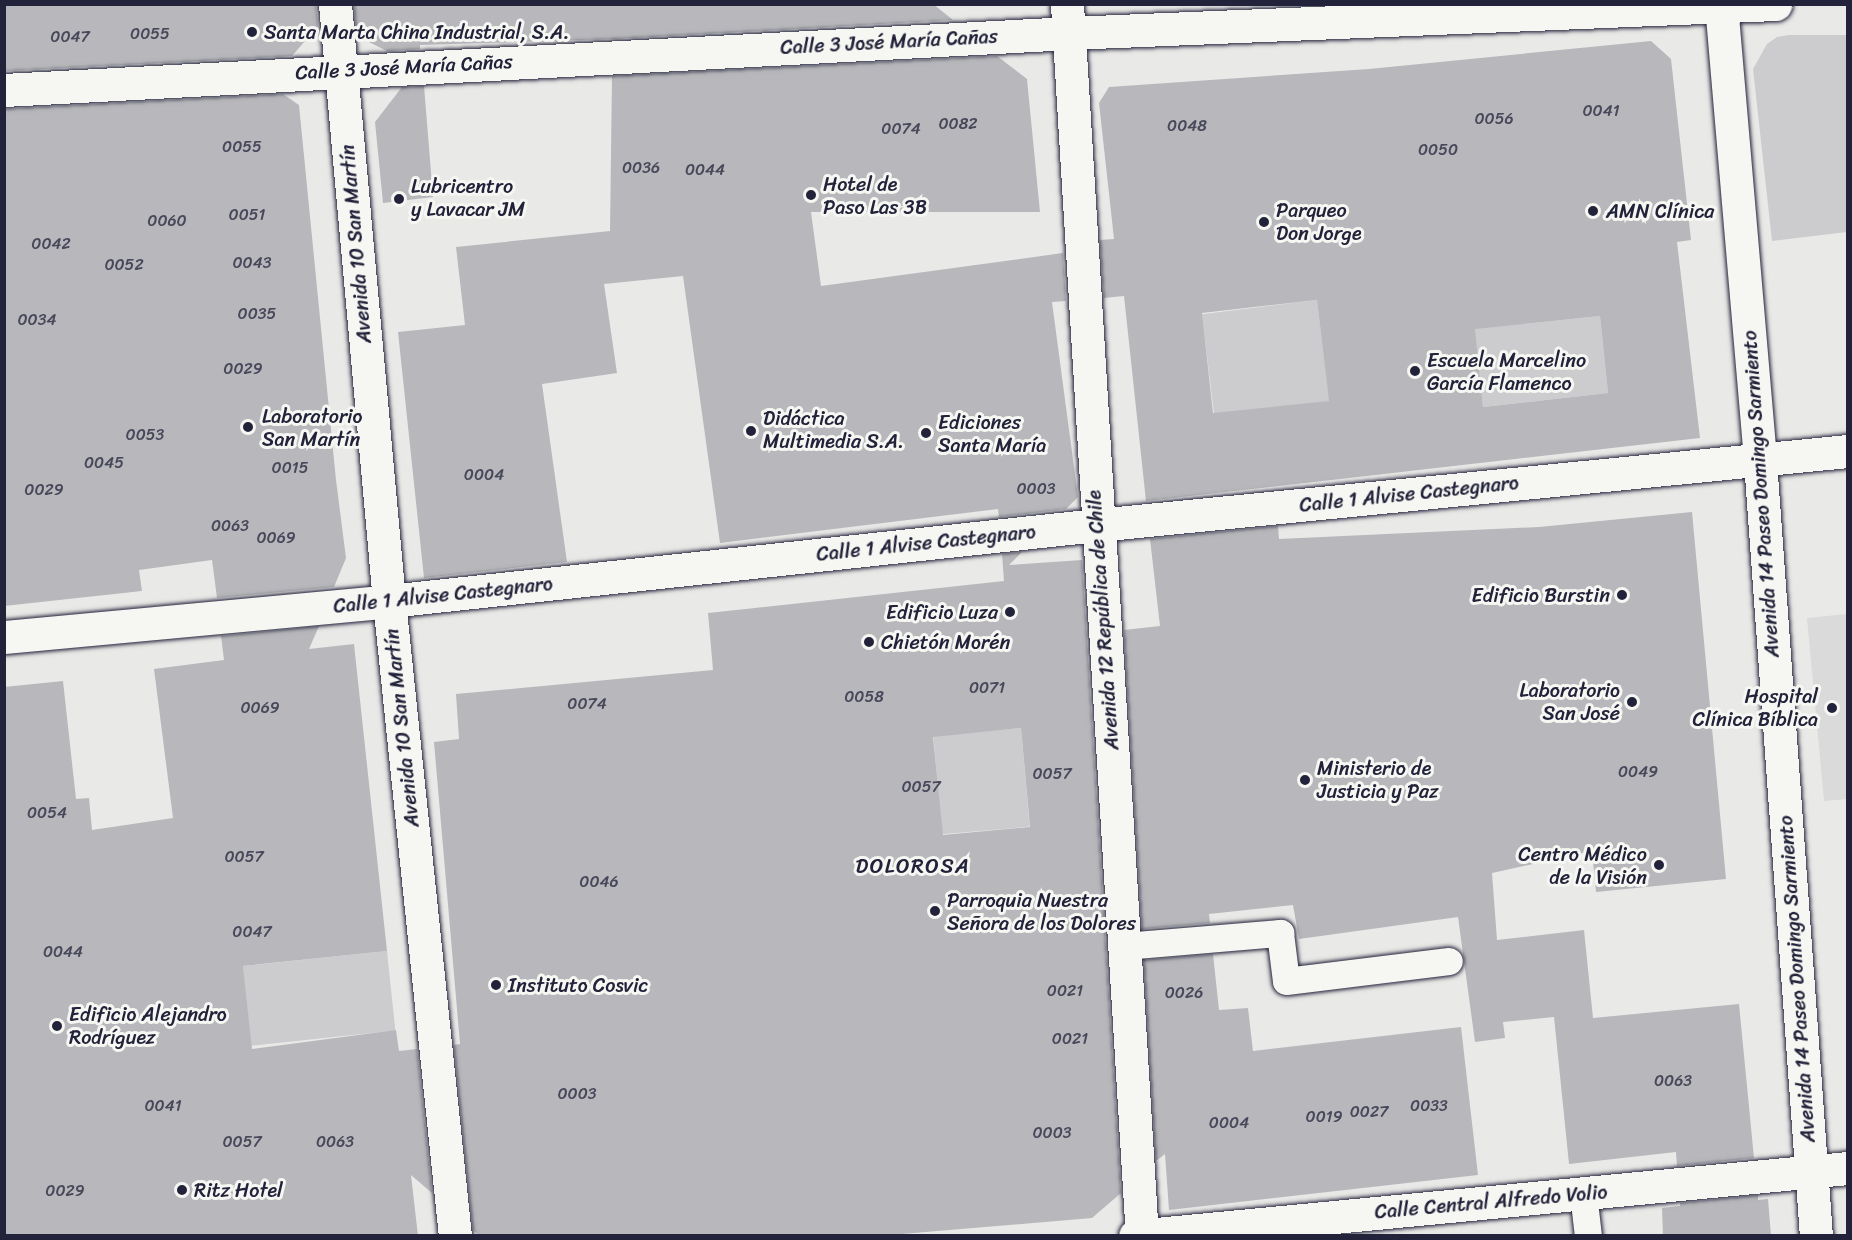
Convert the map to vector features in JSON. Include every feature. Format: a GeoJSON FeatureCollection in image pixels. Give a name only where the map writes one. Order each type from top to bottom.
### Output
{"type":"FeatureCollection","features":[{"type":"Feature","properties":{"kind":"street","name":"Avenida 10 San Martín"},"geometry":{"type":"LineString","coordinates":[[334,4],[389,601],[455,1236]]}},
{"type":"Feature","properties":{"kind":"street","name":"Calle 3 José María Cañas"},"geometry":{"type":"LineString","coordinates":[[4,90],[341,70],[1068,19],[1775,4]]}},
{"type":"Feature","properties":{"kind":"street","name":"Avenida 14 Paseo Domingo Sarmiento"},"geometry":{"type":"LineString","coordinates":[[1721,6],[1760,461],[1815,1236]]}},
{"type":"Feature","properties":{"kind":"street","name":"Avenida 12 República de Chile"},"geometry":{"type":"LineString","coordinates":[[1068,19],[1142,1235]]}},
{"type":"Feature","properties":{"kind":"street","name":"Calle 1 Alvise Castegnaro"},"geometry":{"type":"LineString","coordinates":[[4,637],[389,601],[1097,525],[1848,451]]}},
{"type":"Feature","properties":{"kind":"street","name":"Calle Central Alfredo Volio"},"geometry":{"type":"LineString","coordinates":[[1135,1236],[1848,1168]]}},
{"type":"Feature","properties":{"kind":"lane"},"geometry":{"type":"LineString","coordinates":[[1124,945],[1280,933],[1286,981],[1449,961]]}},
{"type":"Feature","properties":{"kind":"lane"},"geometry":{"type":"LineString","coordinates":[[1583,1193],[1588,1236]]}},
{"type":"Feature","properties":{"kind":"shaded area"},"geometry":{"type":"Polygon","coordinates":[[[1847,35],[1847,232],[1772,241],[1753,69],[1767,44],[1777,37],[1847,35]]]}},
{"type":"Feature","properties":{"kind":"shaded area"},"geometry":{"type":"Polygon","coordinates":[[[1517,265],[1523,324],[1600,316],[1608,393],[1483,407],[1468,269],[1517,265]]]}},
{"type":"Feature","properties":{"kind":"shaded area"},"geometry":{"type":"Polygon","coordinates":[[[1317,300],[1329,401],[1214,415],[1202,314],[1317,300]]]}},
{"type":"Feature","properties":{"kind":"shaded area","name":"Hospital Clínica Bíblica"},"geometry":{"type":"Polygon","coordinates":[[[1847,614],[1847,799],[1824,801],[1807,618],[1847,614]]]}},
{"type":"Feature","properties":{"kind":"shaded area"},"geometry":{"type":"Polygon","coordinates":[[[1021,728],[1030,827],[942,834],[933,736],[1021,728]]]}},
{"type":"Feature","properties":{"kind":"shaded area"},"geometry":{"type":"Polygon","coordinates":[[[387,951],[395,1031],[251,1046],[243,966],[387,951]]]}},
{"type":"Feature","properties":{"kind":"building"},"geometry":{"type":"Polygon","coordinates":[[[4,4],[316,4],[318,26],[292,56],[4,71],[4,4]]]}},
{"type":"Feature","properties":{"kind":"building"},"geometry":{"type":"Polygon","coordinates":[[[354,4],[933,4],[953,20],[613,39],[420,45],[420,49],[387,51],[365,40],[356,26],[354,4]]]}},
{"type":"Feature","properties":{"kind":"building"},"geometry":{"type":"Polygon","coordinates":[[[1651,41],[1671,59],[1691,240],[1677,242],[1700,438],[1146,501],[1124,296],[1104,298],[1100,240],[1114,239],[1099,103],[1109,87],[1369,69],[1651,41]],[[1317,300],[1202,313],[1213,413],[1329,401],[1317,300]],[[1600,316],[1475,329],[1483,407],[1608,393],[1600,316]]]}},
{"type":"Feature","properties":{"kind":"building"},"geometry":{"type":"Polygon","coordinates":[[[997,56],[1027,79],[1040,212],[811,212],[821,286],[1063,253],[1066,301],[1052,302],[1078,497],[1066,509],[999,517],[998,509],[720,543],[683,276],[604,284],[617,373],[542,384],[567,562],[424,578],[398,332],[465,325],[456,247],[610,231],[612,76],[997,56]]]}},
{"type":"Feature","properties":{"kind":"building"},"geometry":{"type":"Polygon","coordinates":[[[424,86],[433,197],[383,203],[375,122],[402,87],[424,86]]]}},
{"type":"Feature","properties":{"kind":"building"},"geometry":{"type":"Polygon","coordinates":[[[283,94],[299,105],[336,480],[346,558],[334,587],[217,598],[212,560],[139,570],[142,591],[4,606],[4,109],[283,94]]]}},
{"type":"Feature","properties":{"kind":"building"},"geometry":{"type":"Polygon","coordinates":[[[1692,512],[1726,879],[1596,892],[1592,851],[1492,873],[1497,940],[1584,930],[1593,1018],[1739,1004],[1754,1158],[1677,1166],[1676,1152],[1569,1164],[1554,1017],[1503,1022],[1505,1038],[1475,1042],[1458,917],[1299,939],[1293,905],[1209,914],[1210,923],[1142,929],[1124,630],[1160,626],[1150,539],[1278,526],[1279,539],[1539,527],[1692,512]]]}},
{"type":"Feature","properties":{"kind":"building"},"geometry":{"type":"Polygon","coordinates":[[[1022,552],[1009,565],[1082,560],[1121,1193],[1092,1218],[878,1236],[479,1236],[473,1230],[454,1045],[460,1044],[434,742],[459,739],[456,694],[713,670],[708,613],[1004,581],[1002,554],[1022,552]],[[1021,728],[933,737],[943,835],[1030,827],[1021,728]]]}},
{"type":"Feature","properties":{"kind":"building"},"geometry":{"type":"Polygon","coordinates":[[[319,626],[309,649],[354,644],[387,951],[243,966],[252,1049],[396,1030],[399,1051],[417,1049],[432,1193],[411,1175],[418,1236],[4,1236],[4,687],[63,681],[76,799],[89,798],[92,830],[173,818],[154,669],[224,660],[221,636],[319,626]]]}},
{"type":"Feature","properties":{"kind":"building"},"geometry":{"type":"Polygon","coordinates":[[[1213,954],[1219,1010],[1248,1008],[1253,1051],[1461,1027],[1478,1175],[1169,1210],[1165,1154],[1156,1161],[1144,960],[1213,954]]]}},
{"type":"Feature","properties":{"kind":"building"},"geometry":{"type":"Polygon","coordinates":[[[1758,1195],[1758,1200],[1768,1199],[1771,1236],[1663,1236],[1662,1208],[1680,1206],[1680,1203],[1758,1195]]]}},
{"type":"Feature","properties":{"kind":"place","name":"Santa Marta China Industrial, S.A."},"geometry":{"type":"Point","coordinates":[252,32]}},
{"type":"Feature","properties":{"kind":"place","name":"Hotel de Paso Las 3B"},"geometry":{"type":"Point","coordinates":[811,195]}},
{"type":"Feature","properties":{"kind":"place","name":"Lubricentro y Lavacar JM"},"geometry":{"type":"Point","coordinates":[399,199]}},
{"type":"Feature","properties":{"kind":"place","name":"AMN Clínica"},"geometry":{"type":"Point","coordinates":[1593,211]}},
{"type":"Feature","properties":{"kind":"place","name":"Parqueo Don Jorge"},"geometry":{"type":"Point","coordinates":[1264,222]}},
{"type":"Feature","properties":{"kind":"place","name":"Escuela Marcelino García Flamenco"},"geometry":{"type":"Point","coordinates":[1415,371]}},
{"type":"Feature","properties":{"kind":"place","name":"Laboratorio San Martín"},"geometry":{"type":"Point","coordinates":[248,427]}},
{"type":"Feature","properties":{"kind":"place","name":"Didáctica Multimedia S.A."},"geometry":{"type":"Point","coordinates":[751,431]}},
{"type":"Feature","properties":{"kind":"place","name":"Ediciones Santa María"},"geometry":{"type":"Point","coordinates":[926,433]}},
{"type":"Feature","properties":{"kind":"place","name":"Edificio Burstin"},"geometry":{"type":"Point","coordinates":[1622,595]}},
{"type":"Feature","properties":{"kind":"place","name":"Edificio Luza"},"geometry":{"type":"Point","coordinates":[1010,612]}},
{"type":"Feature","properties":{"kind":"place","name":"Chietón Morén"},"geometry":{"type":"Point","coordinates":[869,642]}},
{"type":"Feature","properties":{"kind":"place","name":"Laboratorio San José"},"geometry":{"type":"Point","coordinates":[1632,702]}},
{"type":"Feature","properties":{"kind":"place","name":"Hospital Clínica Bíblica"},"geometry":{"type":"Point","coordinates":[1832,708]}},
{"type":"Feature","properties":{"kind":"place","name":"Ministerio de Justicia y Paz"},"geometry":{"type":"Point","coordinates":[1305,780]}},
{"type":"Feature","properties":{"kind":"place","name":"Centro Médico de la Visión"},"geometry":{"type":"Point","coordinates":[1659,865]}},
{"type":"Feature","properties":{"kind":"place","name":"Parroquia Nuestra Señora de los Dolores"},"geometry":{"type":"Point","coordinates":[935,911]}},
{"type":"Feature","properties":{"kind":"place","name":"Instituto Cosvic"},"geometry":{"type":"Point","coordinates":[496,985]}},
{"type":"Feature","properties":{"kind":"place","name":"Edificio Alejandro Rodríguez"},"geometry":{"type":"Point","coordinates":[57,1026]}},
{"type":"Feature","properties":{"kind":"place","name":"Ritz Hotel"},"geometry":{"type":"Point","coordinates":[182,1190]}},
{"type":"Feature","properties":{"kind":"district","name":"DOLOROSA"},"geometry":{"type":"Point","coordinates":[913,866]}}]}
